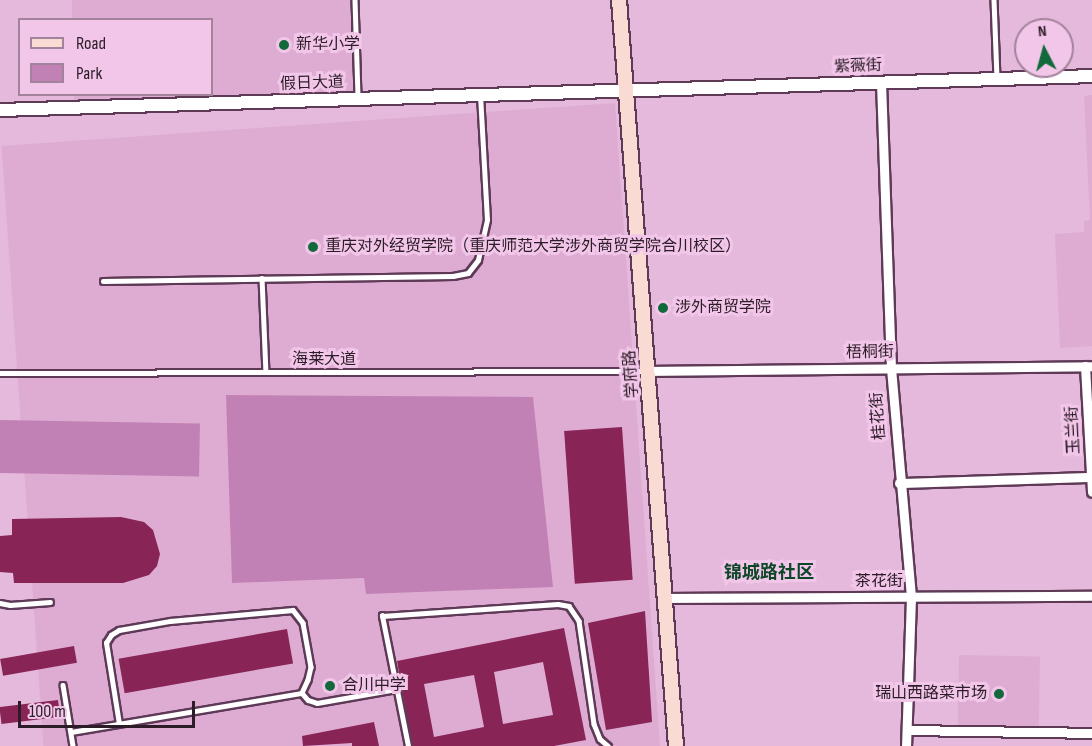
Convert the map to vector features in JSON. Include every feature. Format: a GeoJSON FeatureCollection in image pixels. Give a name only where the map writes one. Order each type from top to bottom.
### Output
{"type":"FeatureCollection","features":[{"type":"Feature","properties":{"kind":"main road","name":"学府路"},"geometry":{"type":"LineString","coordinates":[[619,0],[676,746]]}},
{"type":"Feature","properties":{"kind":"street","name":"紫薇街"},"geometry":{"type":"LineString","coordinates":[[626,91],[1092,76]]}},
{"type":"Feature","properties":{"kind":"street","name":"桂花街"},"geometry":{"type":"LineString","coordinates":[[881,82],[891,368],[911,597],[906,746]]}},
{"type":"Feature","properties":{"kind":"street","name":"假日大道"},"geometry":{"type":"LineString","coordinates":[[0,110],[626,91]]}},
{"type":"Feature","properties":{"kind":"street","name":"梧桐街"},"geometry":{"type":"LineString","coordinates":[[648,371],[1089,366]]}},
{"type":"Feature","properties":{"kind":"street","name":"玉兰街"},"geometry":{"type":"LineString","coordinates":[[1089,366],[1092,492]]}},
{"type":"Feature","properties":{"kind":"street"},"geometry":{"type":"LineString","coordinates":[[900,483],[1091,477]]}},
{"type":"Feature","properties":{"kind":"street","name":"茶花街"},"geometry":{"type":"LineString","coordinates":[[665,598],[1092,596]]}},
{"type":"Feature","properties":{"kind":"street"},"geometry":{"type":"LineString","coordinates":[[907,730],[1092,733]]}},
{"type":"Feature","properties":{"kind":"lane"},"geometry":{"type":"LineString","coordinates":[[355,0],[358,99]]}},
{"type":"Feature","properties":{"kind":"lane"},"geometry":{"type":"LineString","coordinates":[[994,0],[997,79]]}},
{"type":"Feature","properties":{"kind":"lane"},"geometry":{"type":"LineString","coordinates":[[103,281],[453,276],[468,273],[478,260],[486,220],[480,95]]}},
{"type":"Feature","properties":{"kind":"lane"},"geometry":{"type":"LineString","coordinates":[[262,278],[266,372]]}},
{"type":"Feature","properties":{"kind":"lane","name":"海莱大道"},"geometry":{"type":"LineString","coordinates":[[0,373],[648,371]]}},
{"type":"Feature","properties":{"kind":"lane"},"geometry":{"type":"LineString","coordinates":[[0,603],[10,605],[50,602]]}},
{"type":"Feature","properties":{"kind":"lane"},"geometry":{"type":"LineString","coordinates":[[408,746],[382,616],[569,606],[579,621],[594,724],[600,739],[608,746]]}},
{"type":"Feature","properties":{"kind":"lane"},"geometry":{"type":"LineString","coordinates":[[118,724],[106,643],[111,635],[119,630],[160,623],[293,610],[303,623],[311,667],[302,693]]}},
{"type":"Feature","properties":{"kind":"lane"},"geometry":{"type":"LineString","coordinates":[[63,685],[73,746]]}},
{"type":"Feature","properties":{"kind":"lane"},"geometry":{"type":"LineString","coordinates":[[302,693],[308,700],[316,703],[396,689]]}},
{"type":"Feature","properties":{"kind":"lane"},"geometry":{"type":"LineString","coordinates":[[71,732],[302,693]]}},
{"type":"Feature","properties":{"kind":"shaded area","name":"新华小学"},"geometry":{"type":"Polygon","coordinates":[[[72,0],[355,0],[358,99],[74,108],[74,96],[213,96],[213,18],[72,18],[72,0]]]}},
{"type":"Feature","properties":{"kind":"shaded area"},"geometry":{"type":"Polygon","coordinates":[[[1092,95],[1092,346],[1060,348],[1055,234],[1084,232],[1084,221],[1090,220],[1084,96],[1092,95]]]}},
{"type":"Feature","properties":{"kind":"shaded area","name":"重庆对外经贸学院（重庆师范大学涉外商贸学院合川校区）"},"geometry":{"type":"Polygon","coordinates":[[[615,103],[660,746],[43,746],[1,146],[615,103]]]}},
{"type":"Feature","properties":{"kind":"shaded area","name":"瑞山西路菜市场"},"geometry":{"type":"Polygon","coordinates":[[[959,655],[1040,656],[1039,731],[958,730],[959,655]]]}},
{"type":"Feature","properties":{"kind":"green space"},"geometry":{"type":"Polygon","coordinates":[[[226,395],[533,397],[553,587],[366,594],[364,578],[232,583],[226,395]]]}},
{"type":"Feature","properties":{"kind":"green space"},"geometry":{"type":"Polygon","coordinates":[[[0,420],[200,423],[199,476],[0,473],[0,420]]]}},
{"type":"Feature","properties":{"kind":"building"},"geometry":{"type":"Polygon","coordinates":[[[622,427],[633,580],[575,584],[564,431],[622,427]]]}},
{"type":"Feature","properties":{"kind":"building"},"geometry":{"type":"Polygon","coordinates":[[[121,517],[144,522],[153,530],[160,554],[157,566],[149,575],[123,583],[14,583],[13,573],[0,572],[0,536],[12,535],[12,519],[121,517]]]}},
{"type":"Feature","properties":{"kind":"building"},"geometry":{"type":"Polygon","coordinates":[[[645,611],[652,722],[606,730],[588,623],[645,611]]]}},
{"type":"Feature","properties":{"kind":"building"},"geometry":{"type":"Polygon","coordinates":[[[564,628],[586,740],[554,746],[412,746],[397,661],[564,628]],[[543,662],[494,672],[503,724],[553,715],[543,662]],[[474,675],[424,684],[434,737],[484,727],[474,675]]]}},
{"type":"Feature","properties":{"kind":"building"},"geometry":{"type":"Polygon","coordinates":[[[287,629],[293,663],[125,693],[119,659],[287,629]]]}},
{"type":"Feature","properties":{"kind":"building"},"geometry":{"type":"Polygon","coordinates":[[[74,646],[77,663],[3,676],[0,659],[74,646]]]}},
{"type":"Feature","properties":{"kind":"building"},"geometry":{"type":"Polygon","coordinates":[[[58,700],[60,717],[2,724],[0,707],[58,700]]]}},
{"type":"Feature","properties":{"kind":"building"},"geometry":{"type":"Polygon","coordinates":[[[374,722],[379,746],[352,746],[352,743],[303,746],[302,736],[374,722]]]}},
{"type":"Feature","properties":{"kind":"place","name":"新华小学"},"geometry":{"type":"Point","coordinates":[284,45]}},
{"type":"Feature","properties":{"kind":"place","name":"重庆对外经贸学院（重庆师范大学涉外商贸学院合川校区）"},"geometry":{"type":"Point","coordinates":[313,247]}},
{"type":"Feature","properties":{"kind":"place","name":"涉外商贸学院"},"geometry":{"type":"Point","coordinates":[663,308]}},
{"type":"Feature","properties":{"kind":"place","name":"合川中学"},"geometry":{"type":"Point","coordinates":[330,686]}},
{"type":"Feature","properties":{"kind":"place","name":"瑞山西路菜市场"},"geometry":{"type":"Point","coordinates":[999,694]}},
{"type":"Feature","properties":{"kind":"district","name":"锦城路社区"},"geometry":{"type":"Point","coordinates":[769,573]}}]}
